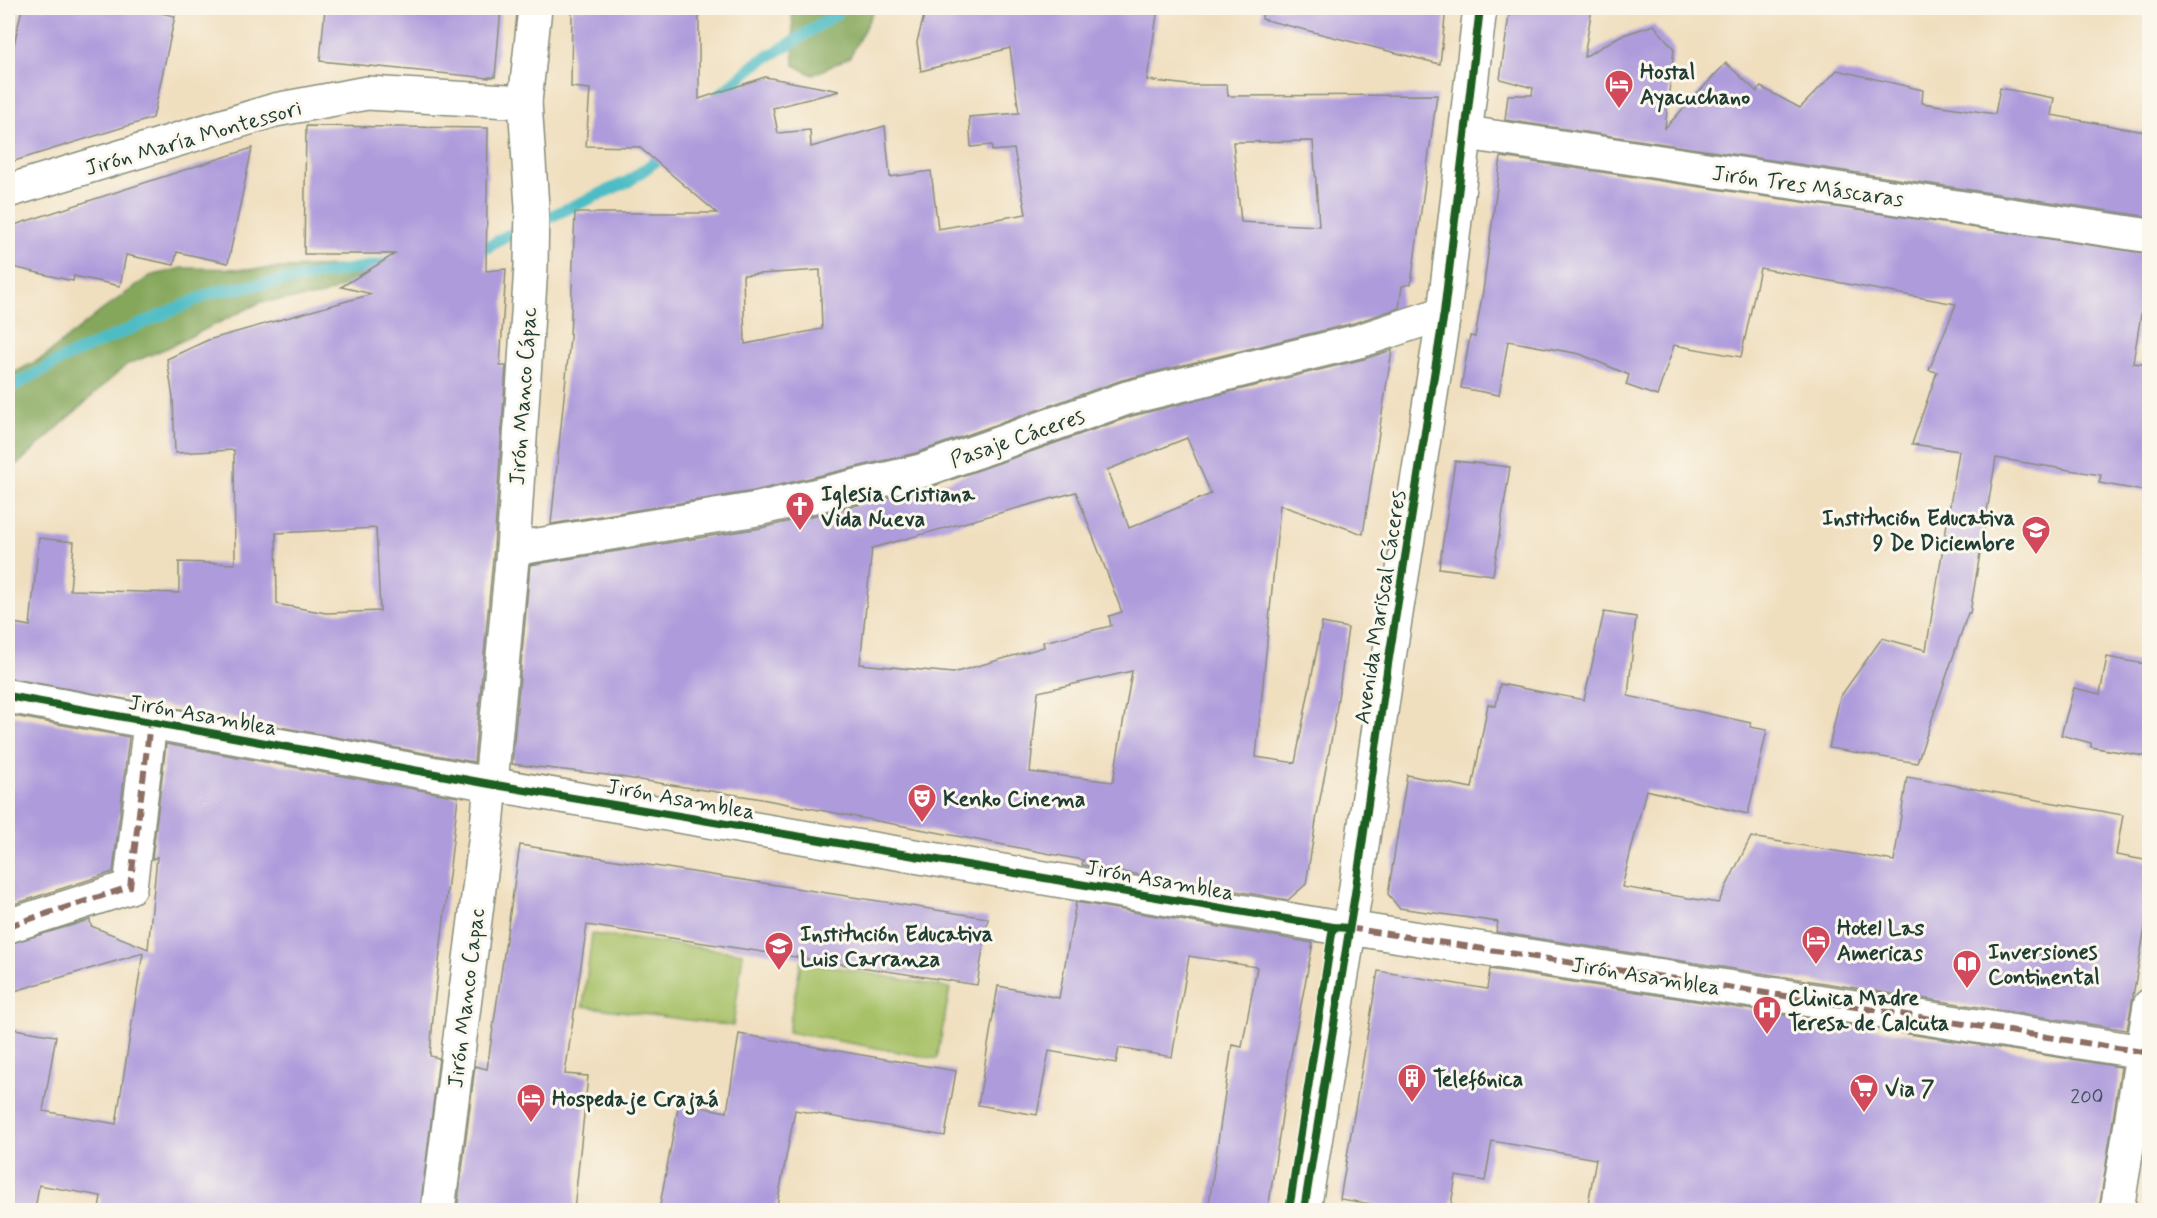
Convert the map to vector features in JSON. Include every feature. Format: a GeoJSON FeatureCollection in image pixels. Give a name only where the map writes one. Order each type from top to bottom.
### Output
{"type":"FeatureCollection","features":[{"type":"Feature","properties":{"kind":"street","name":"Jirón Manco Cápac"},"geometry":{"type":"LineString","coordinates":[[490,784],[494,767],[513,549],[531,266],[532,207],[525,102],[535,8]]}},
{"type":"Feature","properties":{"kind":"street","name":"Avenida Mariscal Cáceres"},"geometry":{"type":"LineString","coordinates":[[1304,1210],[1444,313],[1480,8]]}},
{"type":"Feature","properties":{"kind":"street","name":"Jirón María Montessori"},"geometry":{"type":"LineString","coordinates":[[8,191],[275,110],[367,93],[525,102]]}},
{"type":"Feature","properties":{"kind":"street","name":"Jirón Tres Máscaras"},"geometry":{"type":"LineString","coordinates":[[1467,133],[2150,236]]}},
{"type":"Feature","properties":{"kind":"street","name":"Pasaje Cáceres"},"geometry":{"type":"LineString","coordinates":[[513,549],[758,509],[921,471],[1127,398],[1359,341],[1444,313]]}},
{"type":"Feature","properties":{"kind":"street","name":"Jirón Asamblea"},"geometry":{"type":"LineString","coordinates":[[8,696],[490,784],[1298,921],[2146,1053]]}},
{"type":"Feature","properties":{"kind":"street"},"geometry":{"type":"LineString","coordinates":[[8,926],[130,887],[150,723]]}},
{"type":"Feature","properties":{"kind":"street","name":"Jirón Manco Capac"},"geometry":{"type":"LineString","coordinates":[[438,1210],[487,826],[490,784]]}},
{"type":"Feature","properties":{"kind":"street"},"geometry":{"type":"LineString","coordinates":[[2117,1210],[2146,1053],[2150,1005]]}},
{"type":"Feature","properties":{"kind":"green space"},"geometry":{"type":"Polygon","coordinates":[[[792,8],[875,8],[850,57],[813,75],[794,65],[792,8]]]}},
{"type":"Feature","properties":{"kind":"green space"},"geometry":{"type":"Polygon","coordinates":[[[373,265],[367,277],[320,296],[261,302],[167,348],[126,365],[8,473],[8,376],[44,357],[101,311],[150,276],[182,268],[254,269],[373,265]]]}},
{"type":"Feature","properties":{"kind":"green space"},"geometry":{"type":"Polygon","coordinates":[[[592,934],[743,953],[733,1026],[583,1006],[592,934]]]}},
{"type":"Feature","properties":{"kind":"green space"},"geometry":{"type":"Polygon","coordinates":[[[801,961],[950,988],[937,1059],[788,1032],[801,961]]]}},
{"type":"Feature","properties":{"kind":"building"},"geometry":{"type":"Polygon","coordinates":[[[22,8],[138,8],[175,16],[153,118],[8,163],[8,72],[22,8]]]}},
{"type":"Feature","properties":{"kind":"building"},"geometry":{"type":"Polygon","coordinates":[[[325,8],[501,8],[495,77],[320,61],[325,8]]]}},
{"type":"Feature","properties":{"kind":"building"},"geometry":{"type":"Polygon","coordinates":[[[572,8],[699,8],[699,99],[765,77],[840,91],[773,108],[778,133],[810,130],[811,147],[885,126],[890,177],[931,171],[938,229],[1026,214],[1014,149],[992,151],[992,145],[971,147],[969,117],[1019,113],[1010,48],[921,71],[917,42],[926,8],[986,8],[986,10],[1158,8],[1147,80],[1188,85],[1227,85],[1228,96],[1437,95],[1411,284],[1402,286],[1399,308],[1354,323],[1122,380],[916,453],[754,491],[551,524],[570,338],[575,213],[717,213],[639,147],[586,146],[590,89],[571,87],[572,8]],[[1313,141],[1233,142],[1241,222],[1319,226],[1313,141]],[[820,270],[743,275],[745,344],[822,329],[820,270]]]}},
{"type":"Feature","properties":{"kind":"building"},"geometry":{"type":"Polygon","coordinates":[[[1263,8],[1446,8],[1440,64],[1262,19],[1263,8]]]}},
{"type":"Feature","properties":{"kind":"building"},"geometry":{"type":"Polygon","coordinates":[[[1510,8],[1592,8],[1584,57],[1620,36],[1654,25],[1674,49],[1665,128],[1726,63],[1757,92],[1761,87],[1800,108],[1837,70],[1923,90],[1922,103],[1995,114],[2000,88],[2054,98],[2051,115],[2150,133],[2150,217],[1505,120],[1508,95],[1532,95],[1533,88],[1500,79],[1510,8]]]}},
{"type":"Feature","properties":{"kind":"building"},"geometry":{"type":"Polygon","coordinates":[[[306,126],[488,128],[486,271],[506,269],[500,366],[506,366],[494,548],[474,762],[8,678],[8,622],[30,626],[39,538],[74,542],[70,590],[179,593],[179,562],[235,564],[234,450],[175,453],[173,398],[167,359],[208,340],[372,294],[341,287],[395,254],[304,254],[306,126]],[[376,528],[276,533],[277,604],[326,613],[380,611],[376,528]]]}},
{"type":"Feature","properties":{"kind":"building"},"geometry":{"type":"Polygon","coordinates":[[[252,148],[228,263],[177,252],[174,265],[126,255],[120,286],[74,276],[73,281],[8,266],[8,227],[252,148]]]}},
{"type":"Feature","properties":{"kind":"building"},"geometry":{"type":"Polygon","coordinates":[[[1501,157],[2150,254],[2150,296],[2144,296],[2133,363],[2150,365],[2150,492],[2099,483],[2101,475],[1996,458],[1970,613],[1968,613],[1917,763],[1829,748],[1840,697],[1882,638],[1926,650],[1959,451],[1912,444],[1937,372],[1929,370],[1956,304],[1760,268],[1741,357],[1674,345],[1657,396],[1626,385],[1629,375],[1580,354],[1508,341],[1499,395],[1461,388],[1470,336],[1475,337],[1483,291],[1501,157]]]}},
{"type":"Feature","properties":{"kind":"building"},"geometry":{"type":"Polygon","coordinates":[[[1392,350],[1363,534],[1280,505],[1256,757],[1295,763],[1322,623],[1348,628],[1334,726],[1306,884],[1288,900],[1082,865],[1083,860],[756,798],[607,775],[512,764],[530,565],[761,528],[925,489],[1132,416],[1364,359],[1392,350]],[[1187,438],[1107,470],[1129,528],[1211,494],[1187,438]],[[1076,492],[872,548],[860,664],[953,673],[1044,647],[1043,642],[1111,626],[1109,616],[1122,612],[1076,492]],[[1132,671],[1038,692],[1030,772],[1113,782],[1132,671]]]}},
{"type":"Feature","properties":{"kind":"building"},"geometry":{"type":"Polygon","coordinates":[[[1455,461],[1510,467],[1493,575],[1439,568],[1455,461]]]}},
{"type":"Feature","properties":{"kind":"building"},"geometry":{"type":"Polygon","coordinates":[[[1604,612],[1636,617],[1628,696],[1751,723],[1750,727],[1767,730],[1748,814],[1646,790],[1622,887],[1718,903],[1751,837],[1894,861],[1907,777],[2123,815],[2116,855],[2150,861],[2150,899],[2127,1030],[1496,932],[1498,922],[1399,908],[1388,894],[1407,775],[1472,788],[1488,704],[1496,706],[1500,684],[1584,700],[1604,612]]]}},
{"type":"Feature","properties":{"kind":"building"},"geometry":{"type":"Polygon","coordinates":[[[2107,657],[2150,665],[2150,757],[2091,747],[2091,743],[2061,735],[2074,688],[2100,694],[2107,657]]]}},
{"type":"Feature","properties":{"kind":"building"},"geometry":{"type":"Polygon","coordinates":[[[8,715],[129,737],[113,872],[8,906],[8,715]]]}},
{"type":"Feature","properties":{"kind":"building"},"geometry":{"type":"Polygon","coordinates":[[[166,744],[458,797],[430,1056],[439,1058],[420,1210],[99,1210],[101,1196],[39,1185],[35,1210],[8,1210],[8,1028],[56,1036],[43,1111],[116,1124],[143,953],[8,993],[8,944],[90,920],[91,926],[148,949],[157,857],[152,859],[166,744]]]}},
{"type":"Feature","properties":{"kind":"building"},"geometry":{"type":"Polygon","coordinates":[[[520,845],[988,918],[977,985],[587,925],[565,1074],[588,1076],[574,1210],[457,1210],[475,1066],[487,1069],[520,845]]]}},
{"type":"Feature","properties":{"kind":"building"},"geometry":{"type":"Polygon","coordinates":[[[1076,902],[1313,943],[1291,1056],[1268,1210],[1208,1210],[1232,1045],[1242,1047],[1257,967],[1189,956],[1172,1057],[1119,1048],[1116,1063],[1049,1051],[1037,1115],[978,1105],[998,986],[1059,998],[1076,902]]]}},
{"type":"Feature","properties":{"kind":"building"},"geometry":{"type":"Polygon","coordinates":[[[1490,969],[2121,1067],[2099,1210],[1587,1210],[1596,1159],[1492,1141],[1485,1181],[1456,1176],[1450,1210],[1409,1210],[1340,1199],[1378,971],[1487,989],[1490,969]]]}},
{"type":"Feature","properties":{"kind":"building"},"geometry":{"type":"Polygon","coordinates":[[[739,1034],[956,1071],[945,1136],[795,1110],[776,1210],[659,1210],[679,1103],[727,1112],[739,1034]]]}},
{"type":"Feature","properties":{"kind":"waterway"},"geometry":{"type":"LineString","coordinates":[[713,101],[757,63],[836,14],[837,8]]}},
{"type":"Feature","properties":{"kind":"waterway"},"geometry":{"type":"LineString","coordinates":[[470,250],[488,247],[505,237],[629,181],[668,152]]}},
{"type":"Feature","properties":{"kind":"waterway"},"geometry":{"type":"LineString","coordinates":[[8,389],[64,358],[214,292],[391,263]]}},
{"type":"Feature","properties":{"kind":"marked path"},"geometry":{"type":"LineString","coordinates":[[8,926],[130,887],[150,723]]}},
{"type":"Feature","properties":{"kind":"marked path"},"geometry":{"type":"LineString","coordinates":[[1349,928],[2150,1053]]}},
{"type":"Feature","properties":{"kind":"cycle path"},"geometry":{"type":"LineString","coordinates":[[1304,1210],[1444,313],[1480,8]]}},
{"type":"Feature","properties":{"kind":"cycle path"},"geometry":{"type":"LineString","coordinates":[[8,696],[490,784],[1349,928]]}},
{"type":"Feature","properties":{"kind":"cycle path"},"geometry":{"type":"LineString","coordinates":[[1289,1210],[1333,927]]}},
{"type":"Feature","properties":{"kind":"place","name":"Hostal Ayacuchano"},"geometry":{"type":"Point","coordinates":[1619,110]}},
{"type":"Feature","properties":{"kind":"place","name":"Iglesia Cristiana Vida Nueva"},"geometry":{"type":"Point","coordinates":[800,532]}},
{"type":"Feature","properties":{"kind":"place","name":"Institución Educativa 9 De Diciembre"},"geometry":{"type":"Point","coordinates":[2036,556]}},
{"type":"Feature","properties":{"kind":"place","name":"Kenko Cinema"},"geometry":{"type":"Point","coordinates":[922,824]}},
{"type":"Feature","properties":{"kind":"place","name":"Hotel Las Americas"},"geometry":{"type":"Point","coordinates":[1816,966]}},
{"type":"Feature","properties":{"kind":"place","name":"Institución Educativa Luis Carranza"},"geometry":{"type":"Point","coordinates":[779,972]}},
{"type":"Feature","properties":{"kind":"place","name":"Inversiones Continental"},"geometry":{"type":"Point","coordinates":[1967,990]}},
{"type":"Feature","properties":{"kind":"place","name":"Clinica Madre Teresa de Calcuta"},"geometry":{"type":"Point","coordinates":[1767,1036]}},
{"type":"Feature","properties":{"kind":"place","name":"Telefónica"},"geometry":{"type":"Point","coordinates":[1412,1104]}},
{"type":"Feature","properties":{"kind":"place","name":"Via 7"},"geometry":{"type":"Point","coordinates":[1864,1114]}},
{"type":"Feature","properties":{"kind":"place","name":"Hospedaje Crajaá"},"geometry":{"type":"Point","coordinates":[531,1124]}}]}
